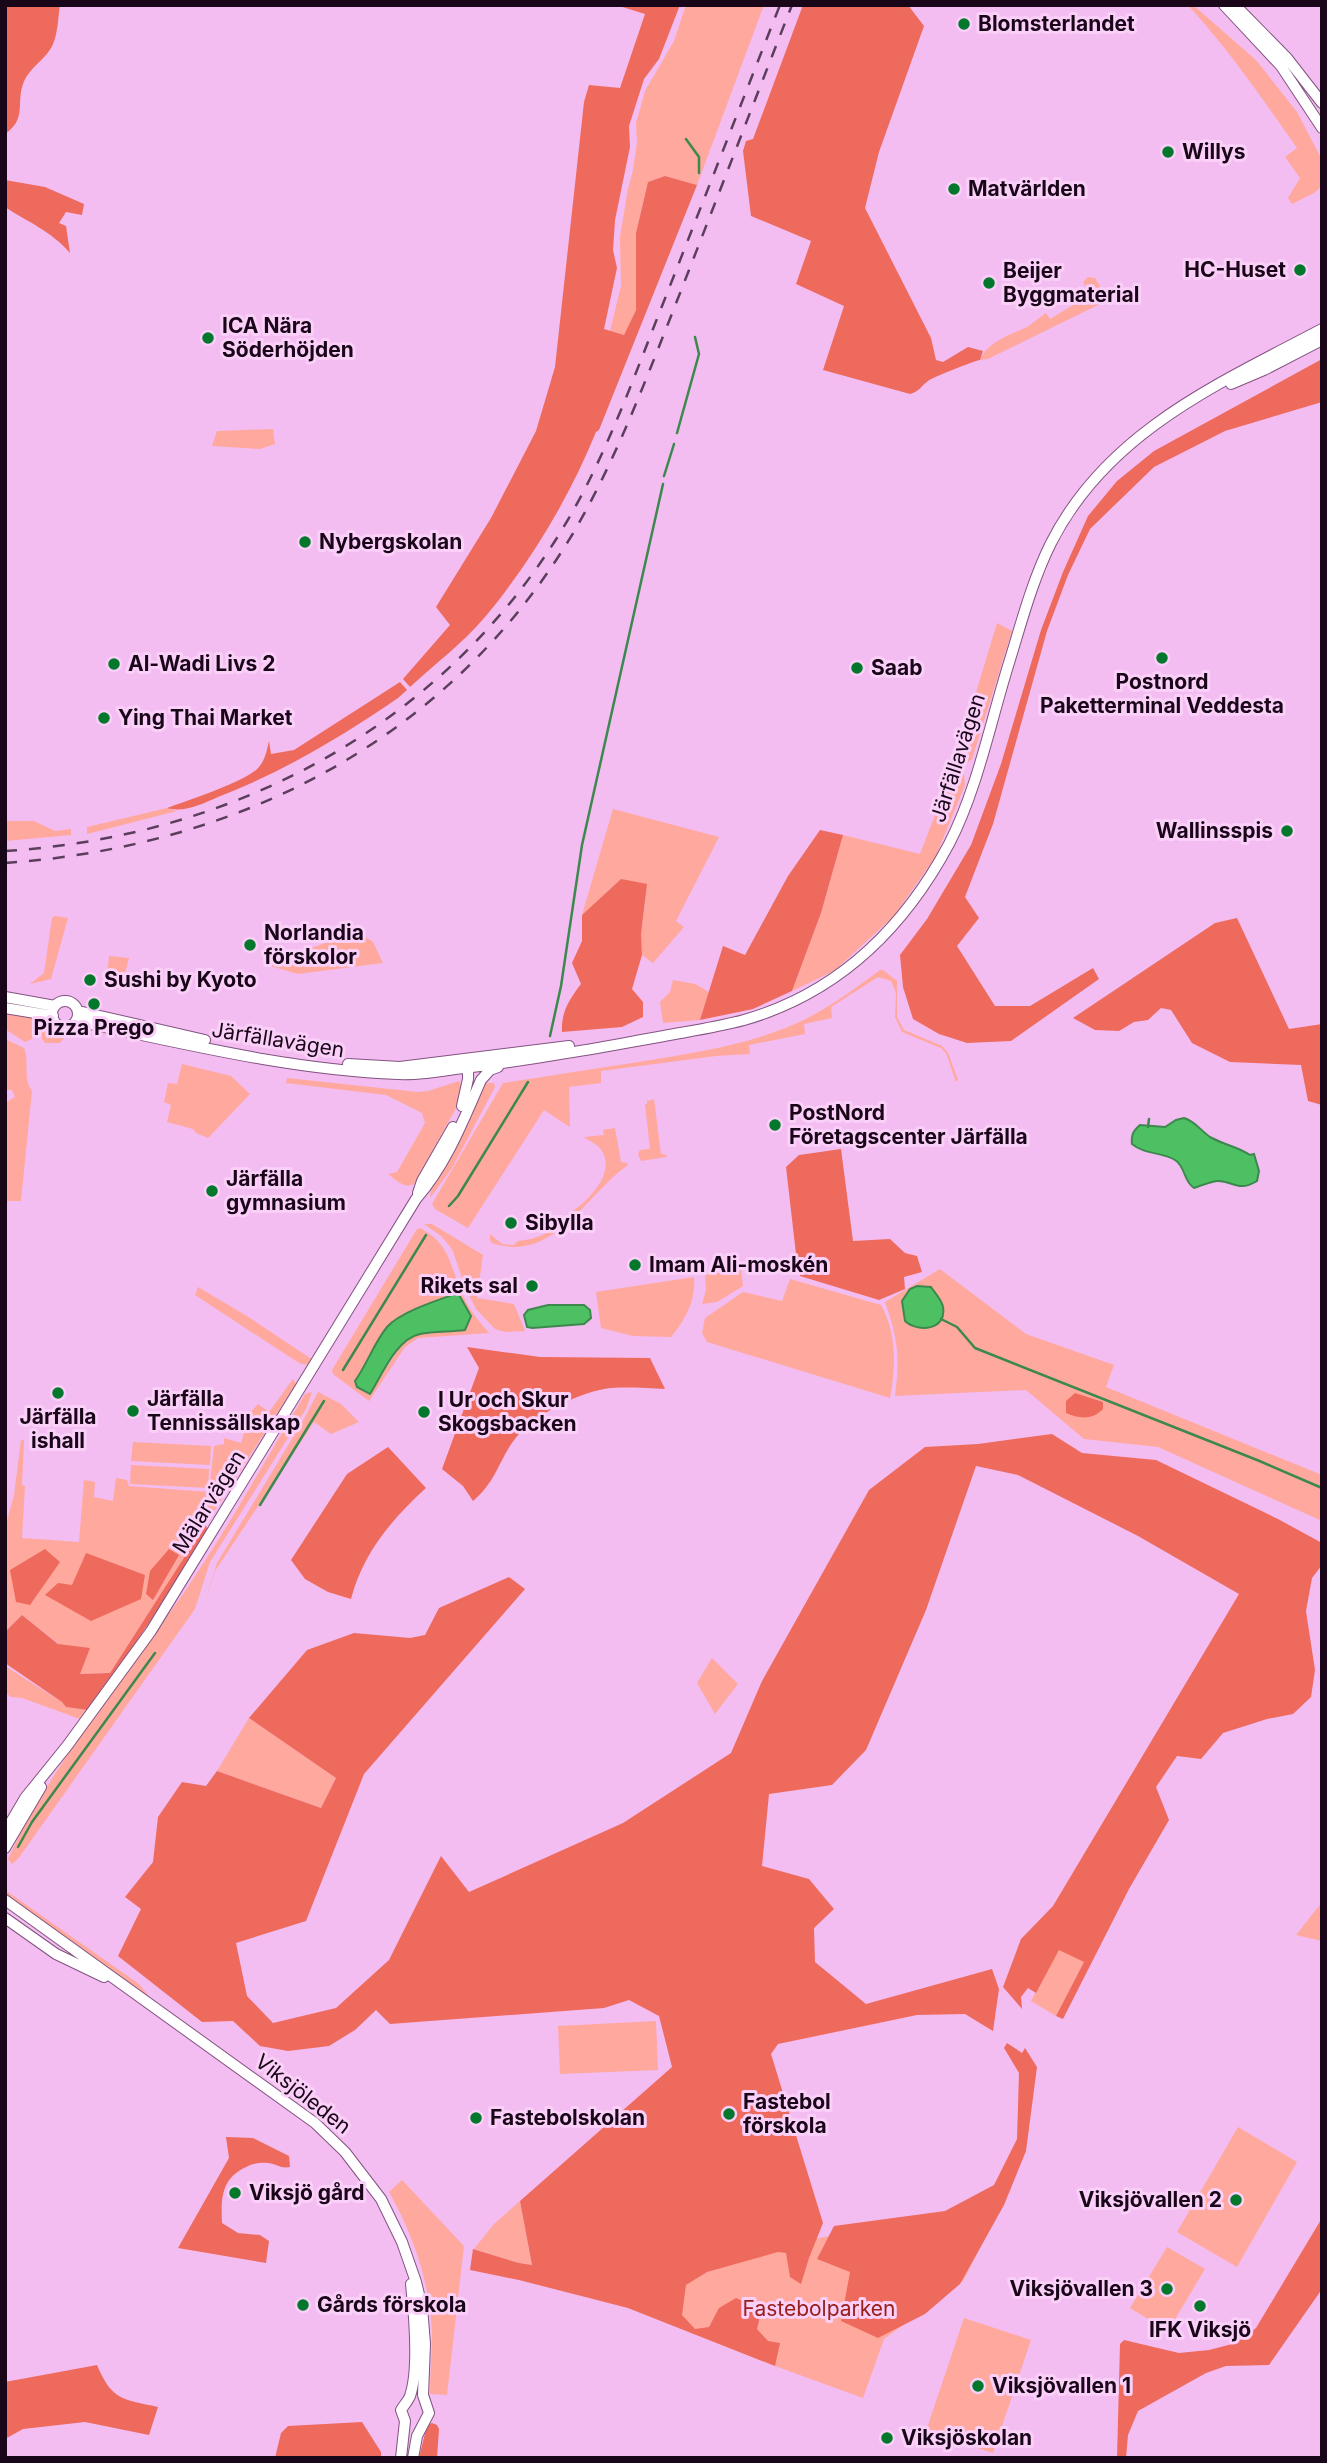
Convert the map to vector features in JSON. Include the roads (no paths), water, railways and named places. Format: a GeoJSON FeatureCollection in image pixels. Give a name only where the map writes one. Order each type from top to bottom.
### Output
{"type":"FeatureCollection","features":[{"type":"Feature","properties":{"kind":"street"},"geometry":{"type":"LineString","coordinates":[[1224,5],[1281,66],[1322,128]]}},
{"type":"Feature","properties":{"kind":"street"},"geometry":{"type":"LineString","coordinates":[[1235,5],[1287,58],[1322,103]]}},
{"type":"Feature","properties":{"kind":"street","name":"Järfällavägen"},"geometry":{"type":"LineString","coordinates":[[77,1016],[261,1053],[329,1063],[400,1067],[513,1061],[611,1047],[746,1019],[786,1004],[824,984],[859,959],[899,922],[929,879],[951,839],[966,804],[1033,587],[1059,529],[1083,492],[1117,454],[1145,430],[1322,329]]}},
{"type":"Feature","properties":{"kind":"street","name":"Järfällavägen"},"geometry":{"type":"LineString","coordinates":[[1200,397],[1264,370],[1322,340]]}},
{"type":"Feature","properties":{"kind":"street"},"geometry":{"type":"LineString","coordinates":[[5,997],[54,1011]]}},
{"type":"Feature","properties":{"kind":"street"},"geometry":{"type":"LineString","coordinates":[[68,1002],[75,1006],[77,1016],[70,1026],[63,1026],[56,1022],[54,1011],[60,1003],[68,1002]]}},
{"type":"Feature","properties":{"kind":"street"},"geometry":{"type":"LineString","coordinates":[[5,1008],[54,1011]]}},
{"type":"Feature","properties":{"kind":"street","name":"Järfällavägen"},"geometry":{"type":"LineString","coordinates":[[77,1016],[261,1059],[365,1073],[433,1072],[610,1040],[662,1036]]}},
{"type":"Feature","properties":{"kind":"street","name":"Järfällavägen"},"geometry":{"type":"LineString","coordinates":[[468,1098],[490,1070],[513,1061]]}},
{"type":"Feature","properties":{"kind":"street"},"geometry":{"type":"LineString","coordinates":[[468,1098],[472,1063]]}},
{"type":"Feature","properties":{"kind":"street"},"geometry":{"type":"LineString","coordinates":[[433,1072],[458,1076],[464,1084],[468,1098]]}},
{"type":"Feature","properties":{"kind":"street","name":"Mälarvägen"},"geometry":{"type":"LineString","coordinates":[[5,1832],[25,1798],[67,1746],[151,1631],[416,1199],[430,1184],[442,1164],[468,1098]]}},
{"type":"Feature","properties":{"kind":"street","name":"Mälarvägen"},"geometry":{"type":"LineString","coordinates":[[5,1848],[67,1746]]}},
{"type":"Feature","properties":{"kind":"street","name":"Viksjöleden"},"geometry":{"type":"LineString","coordinates":[[5,1900],[151,2007],[284,2099],[315,2123],[345,2152],[381,2199],[402,2242],[416,2282],[422,2307],[425,2344],[423,2395],[426,2404]]}},
{"type":"Feature","properties":{"kind":"street","name":"Viksjöleden"},"geometry":{"type":"LineString","coordinates":[[5,1918],[56,1954],[129,1989]]}},
{"type":"Feature","properties":{"kind":"street","name":"Viksjöleden"},"geometry":{"type":"LineString","coordinates":[[409,2400],[415,2341],[410,2267]]}},
{"type":"Feature","properties":{"kind":"street"},"geometry":{"type":"LineString","coordinates":[[401,2458],[405,2421],[401,2410],[409,2400],[416,2398],[426,2404],[429,2413],[418,2436],[413,2458]]}},
{"type":"Feature","properties":{"kind":"street"},"geometry":{"type":"LineString","coordinates":[[405,2421],[415,2426],[424,2423]]}},
{"type":"Feature","properties":{"kind":"waterway"},"geometry":{"type":"LineString","coordinates":[[686,139],[699,157],[699,173]]}},
{"type":"Feature","properties":{"kind":"waterway"},"geometry":{"type":"LineString","coordinates":[[677,433],[699,354],[695,337]]}},
{"type":"Feature","properties":{"kind":"waterway"},"geometry":{"type":"LineString","coordinates":[[664,476],[674,444]]}},
{"type":"Feature","properties":{"kind":"waterway"},"geometry":{"type":"LineString","coordinates":[[550,1036],[561,986],[582,845],[663,484]]}},
{"type":"Feature","properties":{"kind":"waterway"},"geometry":{"type":"LineString","coordinates":[[449,1206],[458,1196],[528,1082]]}},
{"type":"Feature","properties":{"kind":"waterway"},"geometry":{"type":"LineString","coordinates":[[1148,1127],[1149,1119]]}},
{"type":"Feature","properties":{"kind":"waterway"},"geometry":{"type":"LineString","coordinates":[[343,1370],[426,1235]]}},
{"type":"Feature","properties":{"kind":"waterway"},"geometry":{"type":"LineString","coordinates":[[941,1319],[957,1327],[975,1348],[1322,1488]]}},
{"type":"Feature","properties":{"kind":"waterway"},"geometry":{"type":"LineString","coordinates":[[260,1505],[324,1401]]}},
{"type":"Feature","properties":{"kind":"waterway"},"geometry":{"type":"LineString","coordinates":[[18,1847],[32,1822],[155,1653]]}},
{"type":"Feature","properties":{"kind":"railway"},"geometry":{"type":"LineString","coordinates":[[5,851],[89,841],[170,823],[248,796],[322,760],[391,716],[454,663],[511,602],[560,533],[605,448],[780,5]]}},
{"type":"Feature","properties":{"kind":"railway"},"geometry":{"type":"LineString","coordinates":[[5,863],[92,853],[175,834],[255,806],[330,770],[400,724],[464,670],[522,607],[572,535],[627,425],[792,5]]}},
{"type":"Feature","properties":{"kind":"place","name":"Blomsterlandet"},"geometry":{"type":"Point","coordinates":[964,24]}},
{"type":"Feature","properties":{"kind":"place","name":"Willys"},"geometry":{"type":"Point","coordinates":[1168,152]}},
{"type":"Feature","properties":{"kind":"place","name":"Matvärlden"},"geometry":{"type":"Point","coordinates":[954,189]}},
{"type":"Feature","properties":{"kind":"place","name":"HC-Huset"},"geometry":{"type":"Point","coordinates":[1300,270]}},
{"type":"Feature","properties":{"kind":"place","name":"Beijer Byggmaterial"},"geometry":{"type":"Point","coordinates":[989,283]}},
{"type":"Feature","properties":{"kind":"place","name":"ICA Nära Söderhöjden"},"geometry":{"type":"Point","coordinates":[208,338]}},
{"type":"Feature","properties":{"kind":"place","name":"Nybergskolan"},"geometry":{"type":"Point","coordinates":[305,542]}},
{"type":"Feature","properties":{"kind":"place","name":"Postnord Paketterminal Veddesta"},"geometry":{"type":"Point","coordinates":[1162,658]}},
{"type":"Feature","properties":{"kind":"place","name":"Al-Wadi Livs 2"},"geometry":{"type":"Point","coordinates":[114,664]}},
{"type":"Feature","properties":{"kind":"place","name":"Saab"},"geometry":{"type":"Point","coordinates":[857,668]}},
{"type":"Feature","properties":{"kind":"place","name":"Ying Thai Market"},"geometry":{"type":"Point","coordinates":[104,718]}},
{"type":"Feature","properties":{"kind":"place","name":"Wallinsspis"},"geometry":{"type":"Point","coordinates":[1287,831]}},
{"type":"Feature","properties":{"kind":"place","name":"Norlandia förskolor"},"geometry":{"type":"Point","coordinates":[250,945]}},
{"type":"Feature","properties":{"kind":"place","name":"Sushi by Kyoto"},"geometry":{"type":"Point","coordinates":[90,980]}},
{"type":"Feature","properties":{"kind":"place","name":"Pizza Prego"},"geometry":{"type":"Point","coordinates":[94,1004]}},
{"type":"Feature","properties":{"kind":"place","name":"PostNord Företagscenter Järfälla"},"geometry":{"type":"Point","coordinates":[775,1125]}},
{"type":"Feature","properties":{"kind":"place","name":"Järfälla gymnasium"},"geometry":{"type":"Point","coordinates":[212,1191]}},
{"type":"Feature","properties":{"kind":"place","name":"Sibylla"},"geometry":{"type":"Point","coordinates":[511,1223]}},
{"type":"Feature","properties":{"kind":"place","name":"Imam Ali-moskén"},"geometry":{"type":"Point","coordinates":[635,1265]}},
{"type":"Feature","properties":{"kind":"place","name":"Rikets sal"},"geometry":{"type":"Point","coordinates":[532,1286]}},
{"type":"Feature","properties":{"kind":"place","name":"Järfälla ishall"},"geometry":{"type":"Point","coordinates":[58,1393]}},
{"type":"Feature","properties":{"kind":"place","name":"Järfälla Tennissällskap"},"geometry":{"type":"Point","coordinates":[133,1411]}},
{"type":"Feature","properties":{"kind":"place","name":"I Ur och Skur Skogsbacken"},"geometry":{"type":"Point","coordinates":[424,1412]}},
{"type":"Feature","properties":{"kind":"place","name":"Fastebol förskola"},"geometry":{"type":"Point","coordinates":[729,2114]}},
{"type":"Feature","properties":{"kind":"place","name":"Fastebolskolan"},"geometry":{"type":"Point","coordinates":[476,2118]}},
{"type":"Feature","properties":{"kind":"place","name":"Viksjö gård"},"geometry":{"type":"Point","coordinates":[235,2193]}},
{"type":"Feature","properties":{"kind":"place","name":"Viksjövallen 2"},"geometry":{"type":"Point","coordinates":[1236,2200]}},
{"type":"Feature","properties":{"kind":"place","name":"Viksjövallen 3"},"geometry":{"type":"Point","coordinates":[1167,2289]}},
{"type":"Feature","properties":{"kind":"place","name":"Gårds förskola"},"geometry":{"type":"Point","coordinates":[303,2305]}},
{"type":"Feature","properties":{"kind":"place","name":"IFK Viksjö"},"geometry":{"type":"Point","coordinates":[1200,2306]}},
{"type":"Feature","properties":{"kind":"place","name":"Viksjövallen 1"},"geometry":{"type":"Point","coordinates":[978,2386]}},
{"type":"Feature","properties":{"kind":"place","name":"Viksjöskolan"},"geometry":{"type":"Point","coordinates":[887,2438]}},
{"type":"Feature","properties":{"kind":"park label","name":"Fastebolparken"},"geometry":{"type":"Point","coordinates":[819,2309]}}]}
